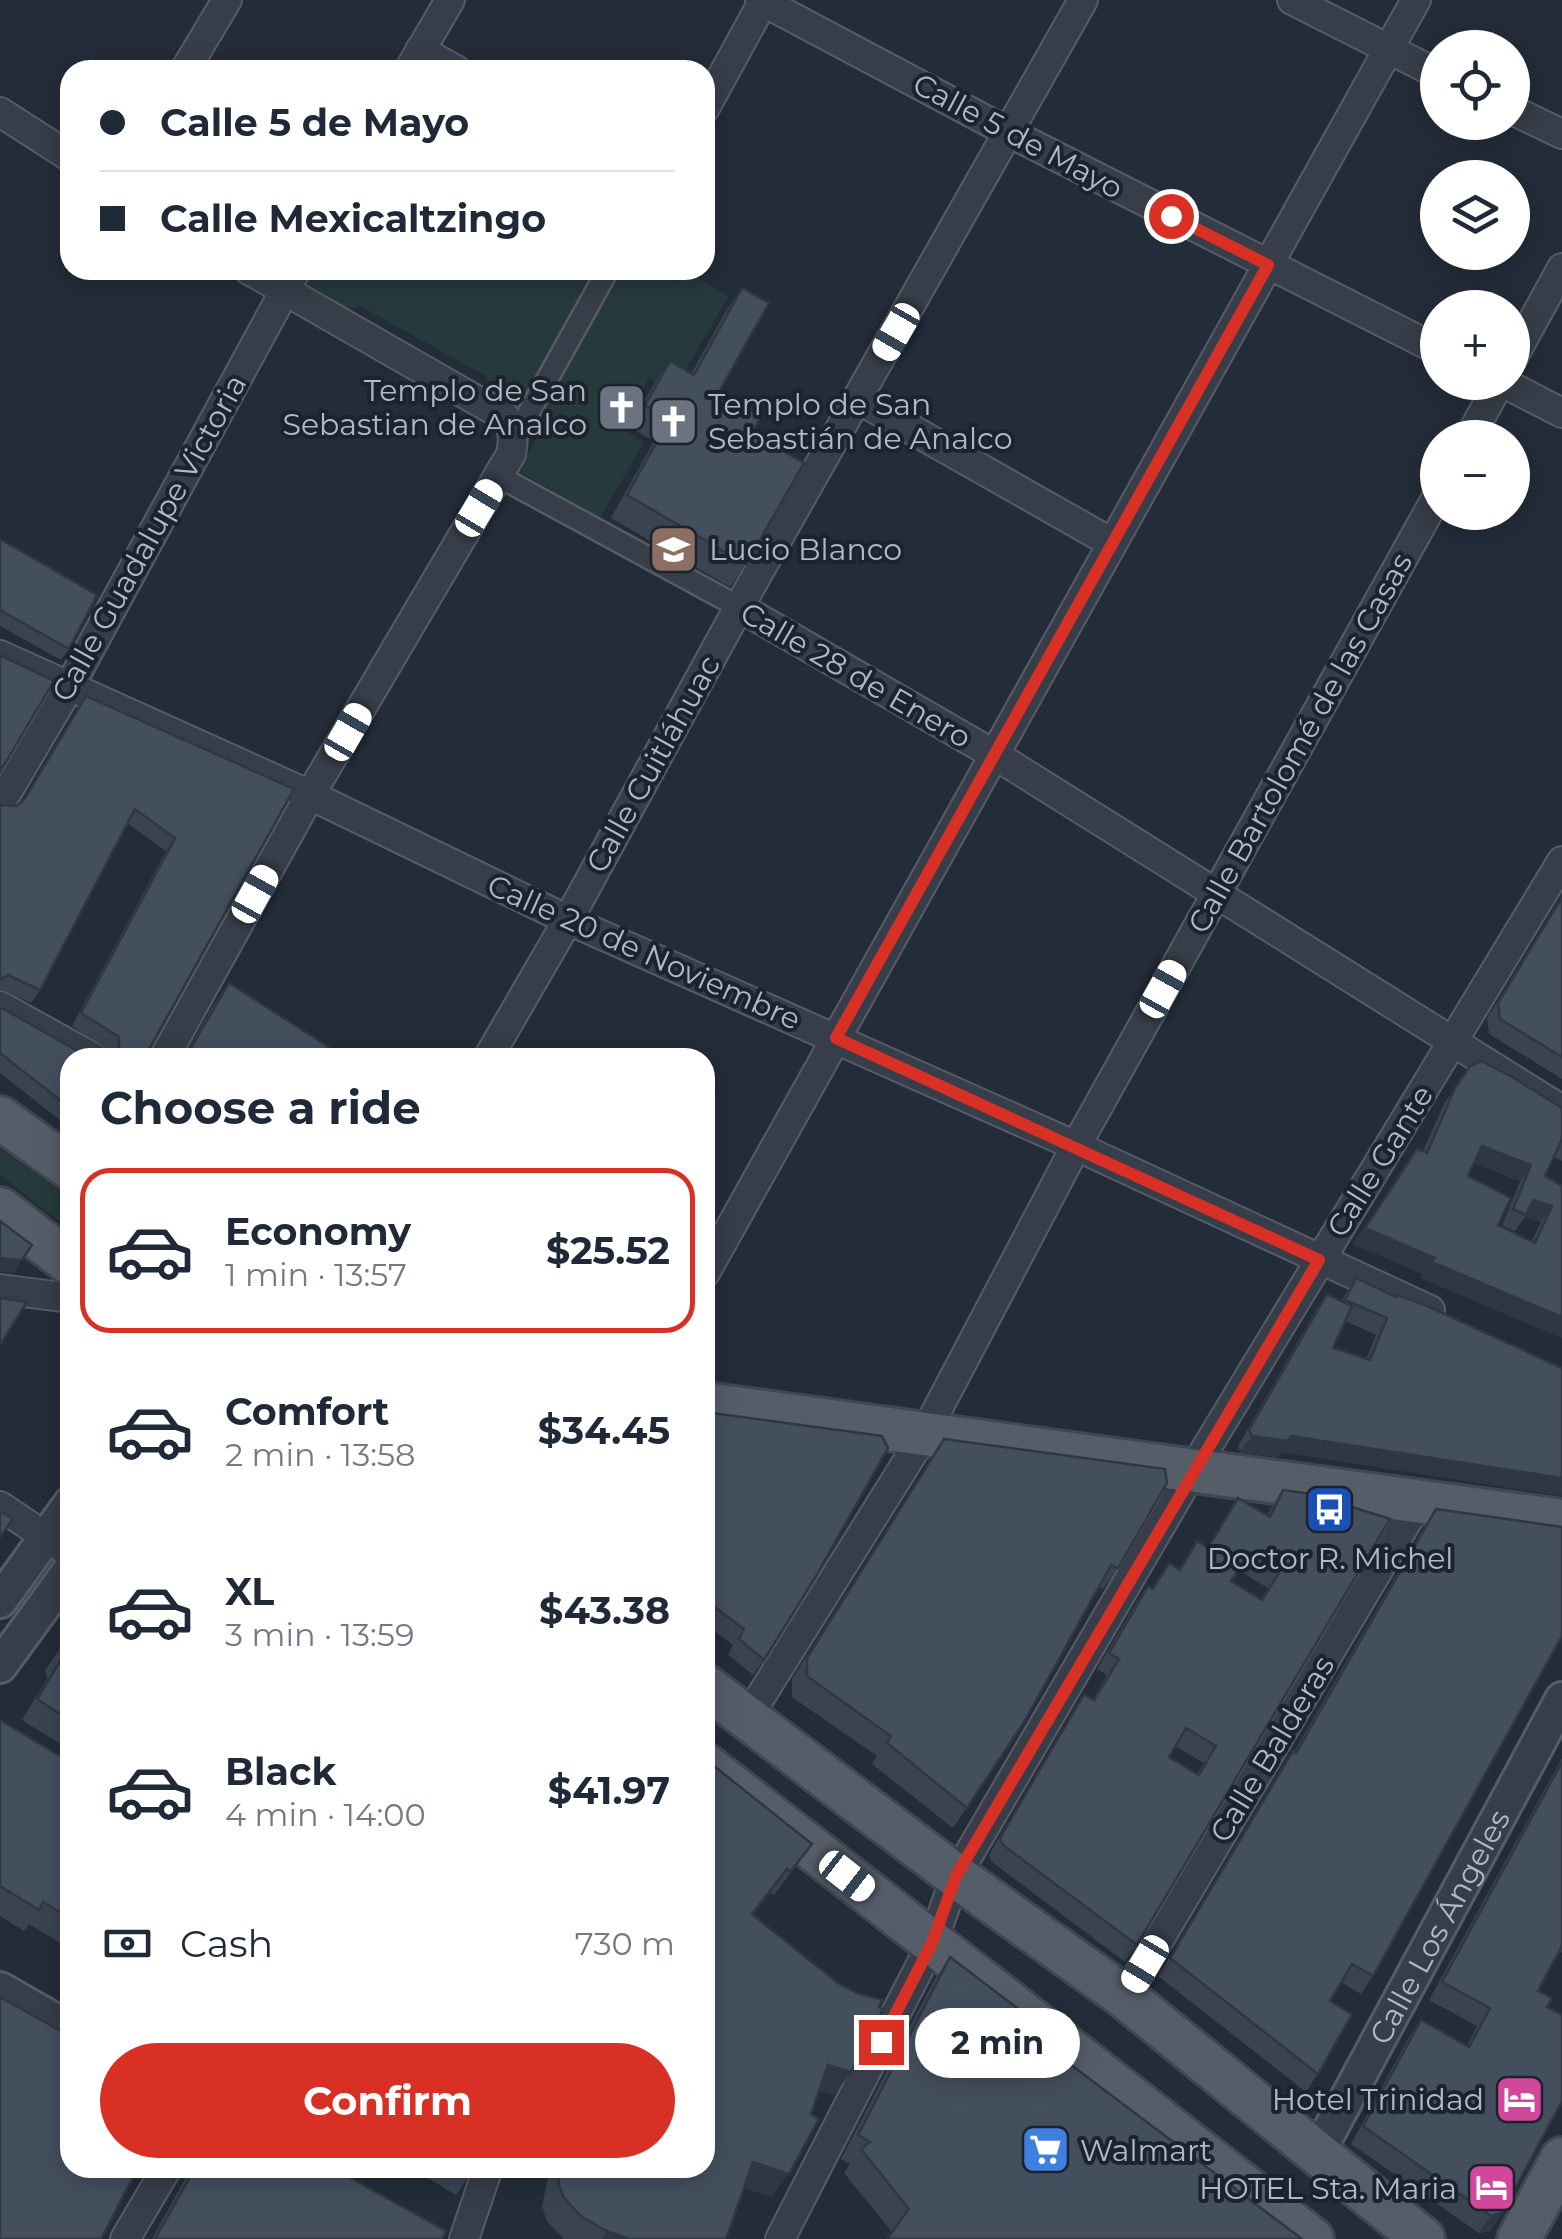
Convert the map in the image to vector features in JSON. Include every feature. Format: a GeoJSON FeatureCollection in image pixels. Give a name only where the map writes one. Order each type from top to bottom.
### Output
{"type":"FeatureCollection","features":[{"type":"Feature","properties":{"kind":"main road"},"geometry":{"type":"LineString","coordinates":[[0,1118],[60,1161]]}},
{"type":"Feature","properties":{"kind":"main road"},"geometry":{"type":"LineString","coordinates":[[0,1210],[60,1255]]}},
{"type":"Feature","properties":{"kind":"main road"},"geometry":{"type":"LineString","coordinates":[[715,1405],[1562,1521]]}},
{"type":"Feature","properties":{"kind":"main road"},"geometry":{"type":"LineString","coordinates":[[715,1694],[956,1876],[1125,1997],[1423,2239]]}},
{"type":"Feature","properties":{"kind":"main road"},"geometry":{"type":"LineString","coordinates":[[715,1774],[1312,2239]]}},
{"type":"Feature","properties":{"kind":"main road"},"geometry":{"type":"LineString","coordinates":[[1519,2239],[1562,2159]]}},
{"type":"Feature","properties":{"kind":"street"},"geometry":{"type":"LineString","coordinates":[[191,60],[227,0]]}},
{"type":"Feature","properties":{"kind":"street"},"geometry":{"type":"LineString","coordinates":[[414,60],[450,0]]}},
{"type":"Feature","properties":{"kind":"street"},"geometry":{"type":"LineString","coordinates":[[715,89],[762,0]]}},
{"type":"Feature","properties":{"kind":"street","name":"Calle 5 de Mayo"},"geometry":{"type":"LineString","coordinates":[[762,0],[1010,133],[1420,341]]}},
{"type":"Feature","properties":{"kind":"street","name":"Calle Cuitláhuac"},"geometry":{"type":"LineString","coordinates":[[494,1048],[738,607],[1083,0]]}},
{"type":"Feature","properties":{"kind":"street"},"geometry":{"type":"LineString","coordinates":[[1292,0],[1420,65]]}},
{"type":"Feature","properties":{"kind":"street"},"geometry":{"type":"LineString","coordinates":[[715,1255],[1416,0]]}},
{"type":"Feature","properties":{"kind":"street"},"geometry":{"type":"LineString","coordinates":[[0,112],[60,151]]}},
{"type":"Feature","properties":{"kind":"street"},"geometry":{"type":"LineString","coordinates":[[1530,119],[1562,134]]}},
{"type":"Feature","properties":{"kind":"street"},"geometry":{"type":"LineString","coordinates":[[1530,326],[1562,268]]}},
{"type":"Feature","properties":{"kind":"street"},"geometry":{"type":"LineString","coordinates":[[170,1048],[310,795],[511,454],[514,439],[602,280]]}},
{"type":"Feature","properties":{"kind":"street"},"geometry":{"type":"LineString","coordinates":[[290,281],[504,416],[512,426],[514,439]]}},
{"type":"Feature","properties":{"kind":"street","name":"Calle Guadalupe Victoria"},"geometry":{"type":"LineString","coordinates":[[0,804],[69,687],[290,281]]}},
{"type":"Feature","properties":{"kind":"street"},"geometry":{"type":"LineString","coordinates":[[1530,397],[1562,413]]}},
{"type":"Feature","properties":{"kind":"street"},"geometry":{"type":"LineString","coordinates":[[858,399],[1112,544]]}},
{"type":"Feature","properties":{"kind":"street","name":"Calle 28 de Enero"},"geometry":{"type":"LineString","coordinates":[[498,476],[738,607],[995,755],[1562,1110]]}},
{"type":"Feature","properties":{"kind":"street","name":"Calle Bartolomé de las Casas"},"geometry":{"type":"LineString","coordinates":[[746,1720],[924,1435],[1076,1146],[1420,527]]}},
{"type":"Feature","properties":{"kind":"street","name":"Calle 20 de Noviembre"},"geometry":{"type":"LineString","coordinates":[[0,655],[310,795],[568,920],[1076,1146],[1458,1322]]}},
{"type":"Feature","properties":{"kind":"street","name":"Calle Gante"},"geometry":{"type":"LineString","coordinates":[[780,2239],[932,1943],[956,1876],[1193,1470],[1562,861]]}},
{"type":"Feature","properties":{"kind":"street"},"geometry":{"type":"LineString","coordinates":[[0,1006],[76,1048]]}},
{"type":"Feature","properties":{"kind":"street"},"geometry":{"type":"LineString","coordinates":[[0,1290],[60,1297]]}},
{"type":"Feature","properties":{"kind":"street","name":"Calle Balderas"},"geometry":{"type":"LineString","coordinates":[[1125,1997],[1419,1502]]}},
{"type":"Feature","properties":{"kind":"street"},"geometry":{"type":"LineString","coordinates":[[0,1506],[59,1544],[0,1601]]}},
{"type":"Feature","properties":{"kind":"street"},"geometry":{"type":"LineString","coordinates":[[0,1666],[60,1584]]}},
{"type":"Feature","properties":{"kind":"street","name":"Calle Los Ángeles"},"geometry":{"type":"LineString","coordinates":[[1317,2154],[1562,1699]]}},
{"type":"Feature","properties":{"kind":"street"},"geometry":{"type":"LineString","coordinates":[[0,1989],[60,2023]]}},
{"type":"Feature","properties":{"kind":"street"},"geometry":{"type":"LineString","coordinates":[[125,2239],[161,2178]]}},
{"type":"Feature","properties":{"kind":"street"},"geometry":{"type":"LineString","coordinates":[[450,2236],[482,2178]]}},
{"type":"Feature","properties":{"kind":"shaded area"},"geometry":{"type":"Polygon","coordinates":[[[302,280],[701,280],[729,296],[673,391],[649,378],[622,429],[644,442],[600,518],[518,471],[540,432],[486,398],[487,377],[360,306],[335,313],[303,295],[302,280]]]}},
{"type":"Feature","properties":{"kind":"shaded area"},"geometry":{"type":"Polygon","coordinates":[[[0,1149],[60,1191],[60,1221],[0,1175],[0,1149]]]}},
{"type":"Feature","properties":{"kind":"building"},"geometry":{"type":"Polygon","coordinates":[[[742,288],[769,303],[719,392],[761,416],[752,433],[804,463],[746,564],[627,495],[670,418],[645,405],[670,361],[694,375],[742,288]]]}},
{"type":"Feature","properties":{"kind":"building"},"geometry":{"type":"Polygon","coordinates":[[[0,539],[97,595],[69,649],[0,610],[0,539]]]}},
{"type":"Feature","properties":{"kind":"building"},"geometry":{"type":"Polygon","coordinates":[[[0,655],[54,681],[0,772],[0,655]]]}},
{"type":"Feature","properties":{"kind":"building"},"geometry":{"type":"Polygon","coordinates":[[[86,696],[294,789],[150,1048],[119,1048],[119,1037],[81,1013],[175,838],[135,809],[40,990],[8,975],[0,980],[0,805],[17,806],[86,696]]]}},
{"type":"Feature","properties":{"kind":"building"},"geometry":{"type":"Polygon","coordinates":[[[1562,897],[1562,1057],[1500,1019],[1498,1003],[1562,897]]]}},
{"type":"Feature","properties":{"kind":"building"},"geometry":{"type":"Polygon","coordinates":[[[229,983],[330,1048],[191,1048],[229,983]]]}},
{"type":"Feature","properties":{"kind":"building"},"geometry":{"type":"Polygon","coordinates":[[[0,1007],[72,1048],[60,1048],[60,1100],[0,1053],[0,1007]]]}},
{"type":"Feature","properties":{"kind":"building"},"geometry":{"type":"Polygon","coordinates":[[[1481,1061],[1562,1108],[1562,1139],[1545,1176],[1562,1186],[1562,1317],[1432,1262],[1435,1258],[1365,1228],[1417,1149],[1427,1153],[1455,1088],[1470,1066],[1481,1061]],[[1482,1146],[1468,1176],[1511,1198],[1498,1225],[1535,1243],[1552,1206],[1533,1200],[1526,1215],[1513,1209],[1531,1165],[1482,1146]]]}},
{"type":"Feature","properties":{"kind":"building"},"geometry":{"type":"Polygon","coordinates":[[[0,1221],[32,1245],[22,1260],[0,1258],[0,1221]]]}},
{"type":"Feature","properties":{"kind":"building"},"geometry":{"type":"Polygon","coordinates":[[[1356,1278],[1562,1368],[1562,1478],[1291,1436],[1288,1441],[1252,1436],[1249,1430],[1327,1294],[1352,1306],[1333,1348],[1370,1360],[1387,1318],[1345,1300],[1356,1278]]]}},
{"type":"Feature","properties":{"kind":"building"},"geometry":{"type":"Polygon","coordinates":[[[0,1298],[27,1302],[0,1345],[0,1298]]]}},
{"type":"Feature","properties":{"kind":"building"},"geometry":{"type":"Polygon","coordinates":[[[715,1413],[882,1436],[888,1448],[764,1660],[739,1639],[744,1629],[715,1607],[715,1413]]]}},
{"type":"Feature","properties":{"kind":"building"},"geometry":{"type":"Polygon","coordinates":[[[944,1439],[1165,1469],[1167,1483],[1118,1568],[1111,1565],[1024,1722],[967,1808],[887,1743],[891,1736],[807,1676],[807,1658],[944,1439]]]}},
{"type":"Feature","properties":{"kind":"building"},"geometry":{"type":"Polygon","coordinates":[[[1283,1490],[1311,1494],[1390,1519],[1137,1945],[1003,1845],[1000,1838],[1084,1694],[1094,1700],[1119,1659],[1109,1653],[1148,1586],[1153,1589],[1169,1563],[1180,1570],[1197,1541],[1208,1548],[1238,1498],[1270,1517],[1283,1490]],[[1249,1552],[1231,1581],[1262,1600],[1280,1571],[1249,1552]],[[1186,1728],[1169,1757],[1199,1775],[1216,1746],[1186,1728]]]}},
{"type":"Feature","properties":{"kind":"building"},"geometry":{"type":"Polygon","coordinates":[[[1436,1509],[1562,1527],[1562,1636],[1373,1976],[1352,1964],[1330,2001],[1352,2014],[1318,2074],[1170,1958],[1293,1751],[1296,1753],[1436,1509]]]}},
{"type":"Feature","properties":{"kind":"building"},"geometry":{"type":"Polygon","coordinates":[[[0,1511],[13,1519],[0,1537],[0,1511]]]}},
{"type":"Feature","properties":{"kind":"building"},"geometry":{"type":"Polygon","coordinates":[[[60,1661],[60,1714],[37,1699],[60,1661]]]}},
{"type":"Feature","properties":{"kind":"building"},"geometry":{"type":"Polygon","coordinates":[[[0,1720],[60,1756],[60,1912],[43,1902],[39,1910],[0,1886],[0,1720]]]}},
{"type":"Feature","properties":{"kind":"building"},"geometry":{"type":"Polygon","coordinates":[[[1562,1762],[1562,1946],[1538,1991],[1552,1998],[1547,2007],[1562,2015],[1562,2101],[1502,2213],[1491,2216],[1363,2126],[1421,2020],[1469,2047],[1490,2008],[1442,1982],[1562,1762]]]}},
{"type":"Feature","properties":{"kind":"building"},"geometry":{"type":"Polygon","coordinates":[[[715,1767],[812,1844],[752,1914],[838,1983],[883,2000],[879,2007],[883,2009],[851,2072],[828,2065],[811,2114],[819,2119],[789,2174],[753,2162],[726,2239],[629,2239],[582,2217],[564,2198],[559,2178],[715,2178],[715,1767]]]}},
{"type":"Feature","properties":{"kind":"building"},"geometry":{"type":"Polygon","coordinates":[[[950,1957],[1038,2024],[1030,2034],[1302,2239],[887,2239],[909,2209],[861,2149],[870,2142],[858,2135],[950,1957]]]}},
{"type":"Feature","properties":{"kind":"building"},"geometry":{"type":"Polygon","coordinates":[[[0,1997],[60,2030],[60,2178],[133,2178],[101,2239],[0,2239],[0,1997]]]}},
{"type":"Feature","properties":{"kind":"building"},"geometry":{"type":"Polygon","coordinates":[[[189,2178],[351,2178],[446,2231],[442,2239],[155,2239],[189,2178]]]}},
{"type":"Feature","properties":{"kind":"place","name":"Templo de San Sebastian de Analco"},"geometry":{"type":"Point","coordinates":[622,407]}},
{"type":"Feature","properties":{"kind":"place","name":"Templo de San Sebastián de Analco"},"geometry":{"type":"Point","coordinates":[673,421]}},
{"type":"Feature","properties":{"kind":"place","name":"Lucio Blanco"},"geometry":{"type":"Point","coordinates":[674,549]}},
{"type":"Feature","properties":{"kind":"place","name":"Doctor R. Michel"},"geometry":{"type":"Point","coordinates":[1330,1509]}},
{"type":"Feature","properties":{"kind":"place","name":"Hotel Trinidad"},"geometry":{"type":"Point","coordinates":[1519,2099]}},
{"type":"Feature","properties":{"kind":"place","name":"Walmart"},"geometry":{"type":"Point","coordinates":[1045,2150]}},
{"type":"Feature","properties":{"kind":"place","name":"HOTEL Sta. Maria"},"geometry":{"type":"Point","coordinates":[1492,2188]}},
{"type":"Feature","properties":{"kind":"route"},"geometry":{"type":"LineString","coordinates":[[881,2042],[932,1943],[956,1876],[1319,1260],[836,1038],[1268,265],[1171,216]]}}]}
